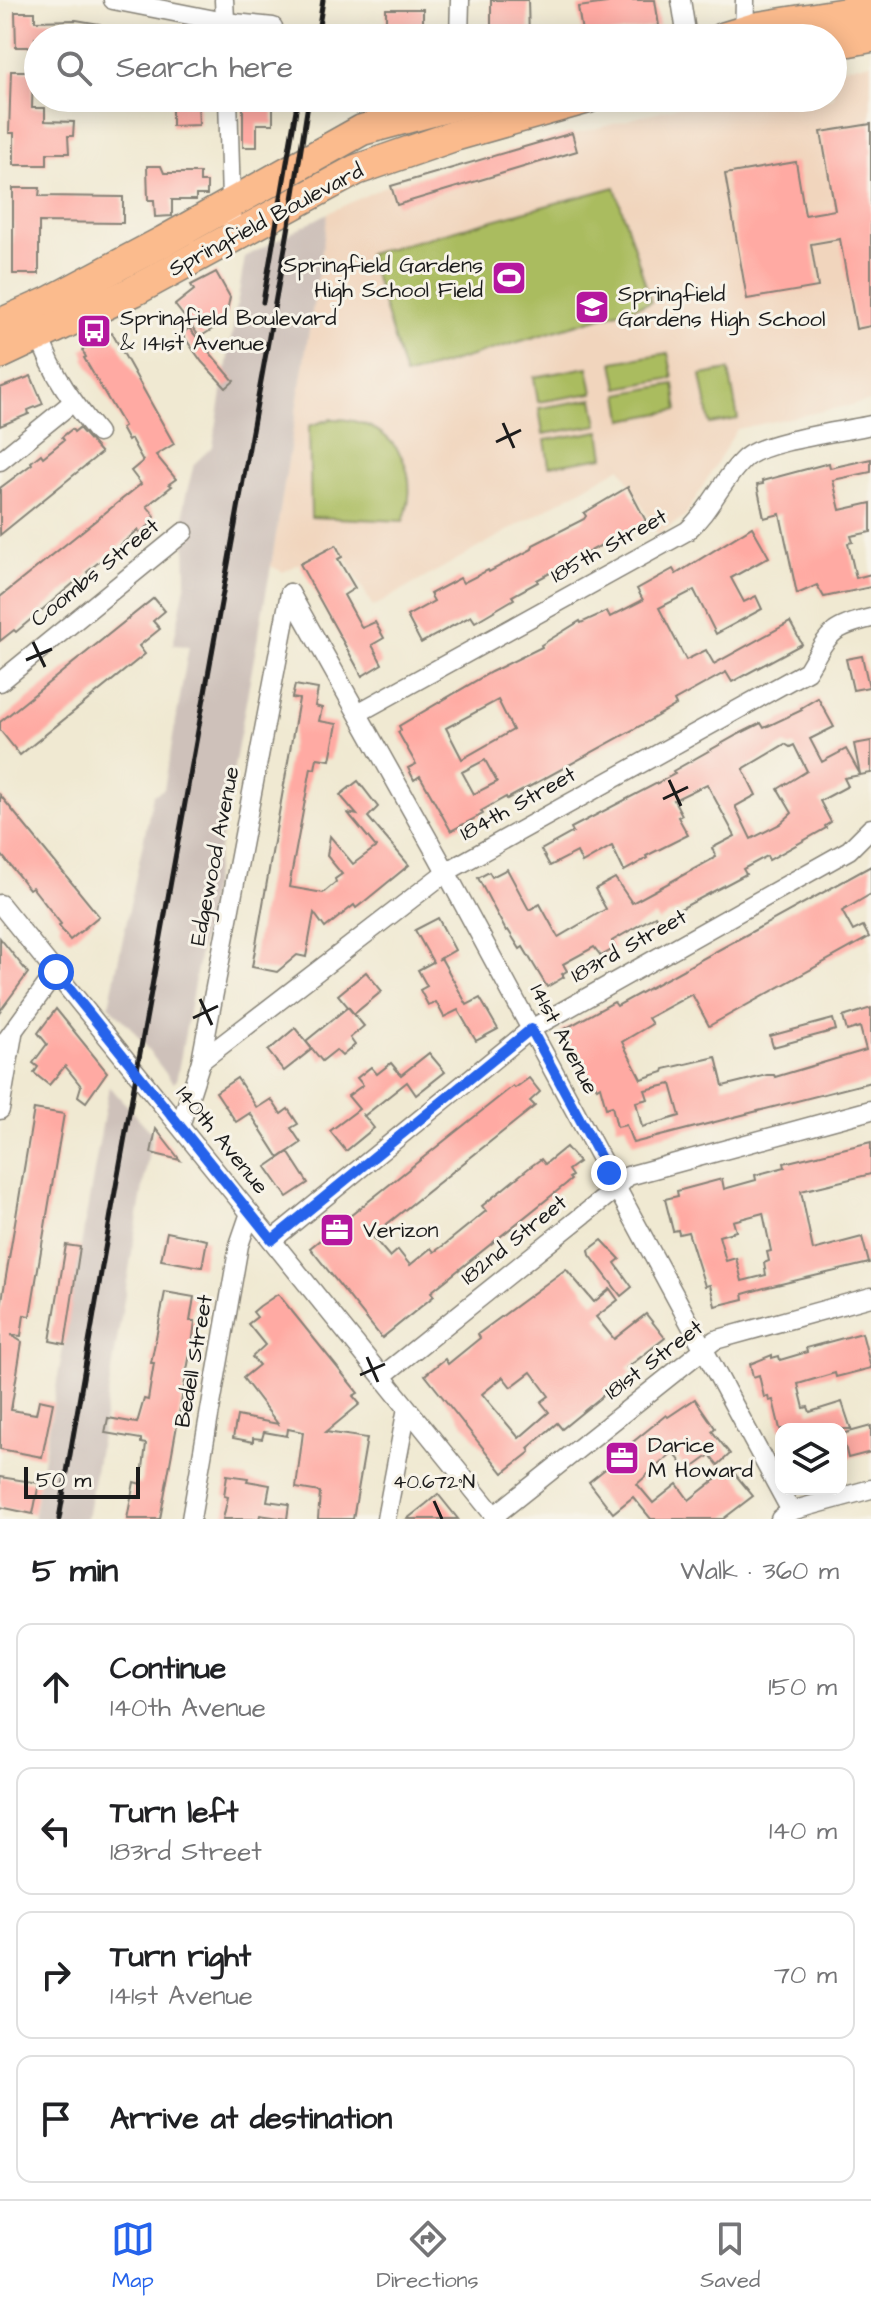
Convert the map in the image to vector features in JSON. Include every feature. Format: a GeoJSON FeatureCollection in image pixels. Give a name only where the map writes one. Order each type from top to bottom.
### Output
{"type":"FeatureCollection","features":[{"type":"Feature","properties":{"kind":"main road"},"geometry":{"type":"LineString","coordinates":[[794,24],[871,9]]}},
{"type":"Feature","properties":{"kind":"main road"},"geometry":{"type":"LineString","coordinates":[[847,41],[871,37]]}},
{"type":"Feature","properties":{"kind":"main road","name":"Springfield Boulevard"},"geometry":{"type":"LineString","coordinates":[[0,324],[49,302],[231,205],[362,130],[424,112]]}},
{"type":"Feature","properties":{"kind":"main road","name":"Springfield Boulevard"},"geometry":{"type":"LineString","coordinates":[[0,354],[134,291],[356,170],[457,135],[538,112]]}},
{"type":"Feature","properties":{"kind":"street"},"geometry":{"type":"LineString","coordinates":[[113,0],[203,24]]}},
{"type":"Feature","properties":{"kind":"street"},"geometry":{"type":"LineString","coordinates":[[224,0],[225,24]]}},
{"type":"Feature","properties":{"kind":"street"},"geometry":{"type":"LineString","coordinates":[[459,24],[460,0]]}},
{"type":"Feature","properties":{"kind":"street"},"geometry":{"type":"LineString","coordinates":[[681,0],[685,24]]}},
{"type":"Feature","properties":{"kind":"street"},"geometry":{"type":"LineString","coordinates":[[740,24],[745,0]]}},
{"type":"Feature","properties":{"kind":"street"},"geometry":{"type":"LineString","coordinates":[[228,112],[232,236]]}},
{"type":"Feature","properties":{"kind":"street"},"geometry":{"type":"LineString","coordinates":[[457,135],[462,112]]}},
{"type":"Feature","properties":{"kind":"street"},"geometry":{"type":"LineString","coordinates":[[40,337],[47,359],[73,402],[98,433]]}},
{"type":"Feature","properties":{"kind":"street"},"geometry":{"type":"LineString","coordinates":[[0,461],[73,402]]}},
{"type":"Feature","properties":{"kind":"street","name":"185th Street"},"geometry":{"type":"LineString","coordinates":[[358,713],[687,531],[702,518],[738,466],[760,449],[871,425]]}},
{"type":"Feature","properties":{"kind":"street","name":"Coombs Street"},"geometry":{"type":"LineString","coordinates":[[0,682],[184,532]]}},
{"type":"Feature","properties":{"kind":"street","name":"141st Avenue"},"geometry":{"type":"LineString","coordinates":[[290,593],[705,1348],[786,1515]]}},
{"type":"Feature","properties":{"kind":"street","name":"Edgewood Avenue"},"geometry":{"type":"LineString","coordinates":[[180,1126],[201,1061],[290,593]]}},
{"type":"Feature","properties":{"kind":"street","name":"184th Street"},"geometry":{"type":"LineString","coordinates":[[201,1061],[446,872],[807,671],[825,640],[836,628],[871,618]]}},
{"type":"Feature","properties":{"kind":"street","name":"183rd Street"},"geometry":{"type":"LineString","coordinates":[[272,1240],[531,1029],[849,850],[871,828]]}},
{"type":"Feature","properties":{"kind":"street","name":"140th Avenue"},"geometry":{"type":"LineString","coordinates":[[0,904],[495,1518]]}},
{"type":"Feature","properties":{"kind":"street"},"geometry":{"type":"LineString","coordinates":[[0,1049],[56,972]]}},
{"type":"Feature","properties":{"kind":"street"},"geometry":{"type":"LineString","coordinates":[[0,1110],[14,1030]]}},
{"type":"Feature","properties":{"kind":"street","name":"182nd Street"},"geometry":{"type":"LineString","coordinates":[[382,1376],[628,1176],[871,1110]]}},
{"type":"Feature","properties":{"kind":"street","name":"Bedell Street"},"geometry":{"type":"LineString","coordinates":[[191,1519],[239,1245],[250,1213]]}},
{"type":"Feature","properties":{"kind":"street","name":"181st Street"},"geometry":{"type":"LineString","coordinates":[[495,1518],[705,1348],[722,1338],[871,1297]]}},
{"type":"Feature","properties":{"kind":"street"},"geometry":{"type":"LineString","coordinates":[[386,1519],[407,1408]]}},
{"type":"Feature","properties":{"kind":"street"},"geometry":{"type":"LineString","coordinates":[[786,1515],[871,1489]]}},
{"type":"Feature","properties":{"kind":"shaded area","name":"Springfield Gardens High School"},"geometry":{"type":"Polygon","coordinates":[[[871,63],[871,401],[737,429],[685,516],[658,535],[621,467],[373,607],[338,543],[283,572],[271,566],[328,213],[390,184],[657,112],[847,112],[847,67],[871,63]]]}},
{"type":"Feature","properties":{"kind":"shaded area"},"geometry":{"type":"Polygon","coordinates":[[[328,213],[271,566],[181,1055],[173,1083],[133,1030],[109,1005],[153,795],[164,789],[189,646],[173,645],[186,581],[184,503],[194,464],[213,446],[245,257],[328,213]]]}},
{"type":"Feature","properties":{"kind":"shaded area"},"geometry":{"type":"Polygon","coordinates":[[[109,1086],[152,1133],[87,1519],[33,1519],[109,1086]]]}},
{"type":"Feature","properties":{"kind":"green space","name":"Springfield Gardens High School Field"},"geometry":{"type":"Polygon","coordinates":[[[615,187],[651,302],[405,376],[368,254],[615,187]]]}},
{"type":"Feature","properties":{"kind":"green space"},"geometry":{"type":"Polygon","coordinates":[[[668,353],[673,378],[618,388],[613,362],[668,353]]]}},
{"type":"Feature","properties":{"kind":"green space"},"geometry":{"type":"Polygon","coordinates":[[[588,367],[593,393],[538,402],[534,377],[588,367]]]}},
{"type":"Feature","properties":{"kind":"green space"},"geometry":{"type":"Polygon","coordinates":[[[729,370],[738,419],[710,424],[701,375],[729,370]]]}},
{"type":"Feature","properties":{"kind":"green space"},"geometry":{"type":"Polygon","coordinates":[[[674,384],[678,410],[623,420],[619,394],[674,384]]]}},
{"type":"Feature","properties":{"kind":"green space"},"geometry":{"type":"Polygon","coordinates":[[[593,399],[598,425],[543,434],[539,408],[593,399]]]}},
{"type":"Feature","properties":{"kind":"green space"},"geometry":{"type":"Polygon","coordinates":[[[331,419],[370,426],[397,449],[409,482],[409,501],[403,521],[311,517],[309,426],[331,419]]]}},
{"type":"Feature","properties":{"kind":"green space"},"geometry":{"type":"Polygon","coordinates":[[[600,431],[604,457],[549,466],[545,440],[600,431]]]}},
{"type":"Feature","properties":{"kind":"building"},"geometry":{"type":"Polygon","coordinates":[[[491,0],[528,0],[529,24],[491,24],[491,0]]]}},
{"type":"Feature","properties":{"kind":"building"},"geometry":{"type":"Polygon","coordinates":[[[606,0],[655,0],[659,24],[581,24],[578,7],[607,3],[606,0]]]}},
{"type":"Feature","properties":{"kind":"building"},"geometry":{"type":"Polygon","coordinates":[[[386,9],[423,9],[423,24],[386,24],[386,9]]]}},
{"type":"Feature","properties":{"kind":"building"},"geometry":{"type":"Polygon","coordinates":[[[15,12],[35,12],[35,21],[76,20],[100,24],[24,24],[24,47],[16,47],[15,12]]]}},
{"type":"Feature","properties":{"kind":"building"},"geometry":{"type":"Polygon","coordinates":[[[11,71],[24,71],[24,112],[45,112],[45,121],[74,122],[73,136],[68,136],[69,153],[47,153],[47,165],[14,165],[14,133],[9,133],[11,71]]]}},
{"type":"Feature","properties":{"kind":"building"},"geometry":{"type":"Polygon","coordinates":[[[172,112],[198,112],[199,125],[172,126],[172,112]]]}},
{"type":"Feature","properties":{"kind":"building"},"geometry":{"type":"Polygon","coordinates":[[[243,112],[273,112],[273,124],[257,124],[257,147],[243,147],[243,112]]]}},
{"type":"Feature","properties":{"kind":"building","name":"Springfield Gardens High School"},"geometry":{"type":"Polygon","coordinates":[[[871,124],[871,326],[856,329],[840,239],[811,244],[818,287],[747,299],[725,174],[796,162],[805,215],[835,210],[821,132],[871,124]]]}},
{"type":"Feature","properties":{"kind":"building"},"geometry":{"type":"Polygon","coordinates":[[[572,133],[577,151],[397,205],[391,186],[572,133]]]}},
{"type":"Feature","properties":{"kind":"building"},"geometry":{"type":"Polygon","coordinates":[[[147,166],[161,166],[164,173],[200,173],[200,182],[207,182],[207,195],[196,195],[196,200],[172,200],[172,216],[155,217],[154,200],[148,200],[147,166]]]}},
{"type":"Feature","properties":{"kind":"building"},"geometry":{"type":"Polygon","coordinates":[[[13,188],[40,188],[39,196],[123,197],[123,223],[39,222],[39,274],[13,274],[13,188]]]}},
{"type":"Feature","properties":{"kind":"building"},"geometry":{"type":"Polygon","coordinates":[[[216,272],[230,297],[225,321],[200,337],[175,305],[194,290],[191,285],[216,272]]]}},
{"type":"Feature","properties":{"kind":"building"},"geometry":{"type":"Polygon","coordinates":[[[189,328],[234,381],[226,388],[182,334],[189,328]]]}},
{"type":"Feature","properties":{"kind":"building"},"geometry":{"type":"Polygon","coordinates":[[[112,333],[174,444],[156,455],[176,479],[147,506],[155,516],[149,521],[151,524],[140,533],[138,530],[78,583],[76,581],[16,632],[14,630],[0,641],[0,597],[141,484],[131,471],[143,461],[131,439],[128,441],[121,428],[124,426],[82,350],[112,333]]]}},
{"type":"Feature","properties":{"kind":"building"},"geometry":{"type":"Polygon","coordinates":[[[31,376],[43,404],[28,410],[29,414],[0,426],[0,388],[31,376]]]}},
{"type":"Feature","properties":{"kind":"building"},"geometry":{"type":"Polygon","coordinates":[[[79,428],[101,453],[0,535],[0,488],[41,454],[43,457],[64,440],[62,437],[72,429],[74,432],[79,428]]]}},
{"type":"Feature","properties":{"kind":"building"},"geometry":{"type":"Polygon","coordinates":[[[871,459],[871,472],[833,480],[840,510],[871,503],[871,532],[851,536],[853,542],[848,543],[856,578],[871,574],[871,587],[824,597],[817,585],[797,594],[780,514],[764,518],[757,485],[829,463],[830,468],[871,459]]]}},
{"type":"Feature","properties":{"kind":"building"},"geometry":{"type":"Polygon","coordinates":[[[628,487],[646,521],[537,580],[512,596],[514,599],[475,622],[471,616],[421,643],[407,616],[434,601],[430,594],[460,578],[463,583],[489,572],[532,549],[533,545],[584,519],[584,513],[628,487]]]}},
{"type":"Feature","properties":{"kind":"building"},"geometry":{"type":"Polygon","coordinates":[[[752,527],[769,557],[731,578],[744,602],[756,596],[762,609],[716,634],[694,590],[659,608],[686,660],[706,650],[714,664],[790,622],[802,644],[732,682],[726,672],[674,701],[676,705],[640,726],[506,797],[451,831],[420,776],[414,780],[408,768],[416,764],[398,732],[401,730],[399,726],[491,672],[542,647],[580,621],[607,611],[610,617],[643,600],[637,589],[673,569],[676,574],[752,527]],[[498,700],[446,728],[462,759],[513,730],[498,700]],[[485,760],[462,772],[474,794],[497,782],[485,760]]]}},
{"type":"Feature","properties":{"kind":"building"},"geometry":{"type":"Polygon","coordinates":[[[336,545],[342,557],[338,559],[355,588],[344,595],[362,628],[375,622],[384,638],[372,645],[382,664],[362,676],[300,564],[336,545]]]}},
{"type":"Feature","properties":{"kind":"building"},"geometry":{"type":"Polygon","coordinates":[[[154,598],[165,611],[153,621],[160,629],[139,646],[145,654],[20,755],[0,730],[0,722],[154,598]]]}},
{"type":"Feature","properties":{"kind":"building"},"geometry":{"type":"Polygon","coordinates":[[[862,656],[869,687],[853,690],[846,659],[862,656]]]}},
{"type":"Feature","properties":{"kind":"building"},"geometry":{"type":"Polygon","coordinates":[[[295,685],[318,689],[315,706],[322,708],[319,721],[337,724],[330,760],[317,758],[315,769],[311,768],[289,887],[323,893],[336,882],[335,879],[342,874],[327,856],[330,836],[353,864],[376,847],[348,813],[357,815],[340,795],[358,781],[378,807],[368,817],[409,865],[356,908],[354,905],[325,928],[314,913],[306,957],[297,955],[277,972],[252,967],[299,699],[292,698],[295,685]]]}},
{"type":"Feature","properties":{"kind":"building"},"geometry":{"type":"Polygon","coordinates":[[[818,698],[834,727],[810,739],[822,762],[846,749],[860,774],[854,744],[871,741],[871,773],[844,778],[848,786],[820,801],[831,822],[826,828],[769,860],[767,856],[743,869],[746,874],[658,921],[655,916],[612,941],[615,948],[601,956],[594,947],[563,964],[567,971],[562,974],[564,977],[547,987],[523,947],[520,949],[506,931],[478,878],[489,872],[492,877],[507,869],[529,910],[540,904],[558,937],[606,909],[595,889],[615,878],[632,903],[716,857],[712,848],[735,836],[707,784],[674,800],[682,815],[678,817],[688,835],[624,871],[612,846],[582,863],[577,852],[550,866],[541,850],[573,832],[571,828],[675,774],[673,771],[737,735],[761,723],[764,728],[818,698]],[[785,744],[743,769],[756,795],[736,808],[751,839],[780,824],[792,813],[778,789],[807,771],[794,745],[790,747],[785,744]]]}},
{"type":"Feature","properties":{"kind":"building"},"geometry":{"type":"Polygon","coordinates":[[[0,795],[99,916],[70,940],[32,887],[29,889],[0,853],[0,795]]]}},
{"type":"Feature","properties":{"kind":"building"},"geometry":{"type":"Polygon","coordinates":[[[871,866],[871,894],[842,911],[853,931],[863,926],[869,937],[709,1026],[692,994],[648,1018],[652,1024],[622,1042],[641,1079],[664,1069],[716,1057],[723,1086],[767,1075],[775,1077],[866,1050],[860,1027],[847,1031],[843,1017],[871,1008],[871,1082],[633,1143],[626,1125],[617,1127],[612,1106],[606,1108],[600,1086],[597,1088],[582,1066],[579,1068],[561,1031],[614,1002],[617,1006],[871,866]],[[671,1084],[645,1090],[648,1099],[636,1102],[642,1127],[680,1116],[671,1084]]]}},
{"type":"Feature","properties":{"kind":"building"},"geometry":{"type":"Polygon","coordinates":[[[438,918],[455,950],[441,958],[467,1005],[480,998],[498,1029],[476,1041],[458,1010],[444,1017],[436,1002],[428,1005],[420,990],[427,986],[418,970],[433,962],[415,930],[438,918]]]}},
{"type":"Feature","properties":{"kind":"building"},"geometry":{"type":"Polygon","coordinates":[[[0,938],[28,973],[0,1011],[0,938]]]}},
{"type":"Feature","properties":{"kind":"building"},"geometry":{"type":"Polygon","coordinates":[[[366,972],[382,991],[354,1014],[338,995],[366,972]]]}},
{"type":"Feature","properties":{"kind":"building"},"geometry":{"type":"Polygon","coordinates":[[[348,1007],[364,1026],[350,1038],[355,1045],[342,1056],[336,1050],[322,1061],[306,1041],[348,1007]]]}},
{"type":"Feature","properties":{"kind":"building"},"geometry":{"type":"Polygon","coordinates":[[[56,1009],[107,1072],[86,1102],[78,1096],[81,1086],[65,1066],[49,1085],[34,1073],[38,1067],[33,1063],[47,1044],[38,1033],[56,1009]]]}},
{"type":"Feature","properties":{"kind":"building"},"geometry":{"type":"Polygon","coordinates":[[[833,1019],[836,1030],[773,1047],[770,1036],[833,1019]]]}},
{"type":"Feature","properties":{"kind":"building"},"geometry":{"type":"Polygon","coordinates":[[[295,1028],[312,1049],[284,1071],[268,1051],[295,1028]]]}},
{"type":"Feature","properties":{"kind":"building"},"geometry":{"type":"Polygon","coordinates":[[[429,1053],[445,1072],[416,1095],[407,1082],[364,1116],[374,1128],[346,1151],[330,1131],[359,1109],[348,1096],[363,1085],[357,1078],[371,1067],[377,1074],[391,1063],[401,1075],[429,1053]]]}},
{"type":"Feature","properties":{"kind":"building"},"geometry":{"type":"Polygon","coordinates":[[[237,1078],[257,1108],[271,1099],[281,1114],[288,1109],[298,1124],[291,1128],[301,1143],[279,1158],[250,1113],[236,1122],[216,1092],[237,1078]]]}},
{"type":"Feature","properties":{"kind":"building"},"geometry":{"type":"Polygon","coordinates":[[[529,1078],[540,1092],[530,1101],[535,1106],[372,1236],[390,1257],[398,1250],[410,1265],[431,1248],[434,1252],[444,1245],[486,1211],[482,1206],[530,1167],[541,1159],[545,1164],[566,1147],[579,1162],[568,1170],[571,1180],[431,1292],[434,1296],[382,1338],[310,1248],[513,1086],[515,1088],[529,1078]]]}},
{"type":"Feature","properties":{"kind":"building"},"geometry":{"type":"Polygon","coordinates":[[[34,1109],[64,1114],[30,1316],[24,1315],[21,1336],[11,1335],[22,1342],[11,1410],[36,1414],[39,1400],[53,1403],[42,1457],[0,1449],[0,1312],[34,1109]]]}},
{"type":"Feature","properties":{"kind":"building"},"geometry":{"type":"Polygon","coordinates":[[[156,1129],[180,1160],[151,1153],[156,1129]]]}},
{"type":"Feature","properties":{"kind":"building"},"geometry":{"type":"Polygon","coordinates":[[[871,1142],[871,1174],[801,1191],[813,1250],[862,1237],[869,1263],[764,1288],[743,1294],[744,1299],[715,1306],[710,1285],[705,1286],[688,1232],[679,1234],[678,1230],[673,1231],[665,1199],[678,1196],[677,1191],[722,1179],[724,1189],[756,1180],[755,1175],[785,1167],[784,1163],[871,1142]],[[763,1213],[733,1221],[736,1231],[719,1236],[726,1261],[736,1258],[742,1281],[766,1275],[764,1263],[769,1261],[767,1252],[771,1251],[763,1213]]]}},
{"type":"Feature","properties":{"kind":"building"},"geometry":{"type":"Polygon","coordinates":[[[288,1152],[308,1183],[287,1197],[266,1167],[288,1152]]]}},
{"type":"Feature","properties":{"kind":"building"},"geometry":{"type":"Polygon","coordinates":[[[167,1232],[207,1240],[202,1267],[161,1260],[167,1232]]]}},
{"type":"Feature","properties":{"kind":"building"},"geometry":{"type":"Polygon","coordinates":[[[602,1240],[620,1259],[615,1263],[632,1287],[621,1296],[590,1255],[589,1250],[602,1240]]]}},
{"type":"Feature","properties":{"kind":"building"},"geometry":{"type":"Polygon","coordinates":[[[66,1245],[80,1247],[65,1344],[50,1341],[66,1245]]]}},
{"type":"Feature","properties":{"kind":"building"},"geometry":{"type":"Polygon","coordinates":[[[566,1269],[594,1302],[610,1289],[618,1300],[596,1317],[614,1339],[646,1314],[665,1338],[627,1368],[631,1373],[562,1429],[557,1423],[528,1448],[530,1452],[503,1473],[425,1375],[445,1359],[448,1364],[480,1338],[478,1334],[566,1269]],[[531,1372],[511,1387],[503,1377],[482,1394],[519,1438],[549,1412],[541,1402],[549,1396],[531,1372]]]}},
{"type":"Feature","properties":{"kind":"building"},"geometry":{"type":"Polygon","coordinates":[[[165,1292],[194,1297],[190,1321],[195,1321],[193,1337],[160,1519],[127,1519],[134,1482],[141,1484],[146,1444],[141,1443],[141,1439],[105,1433],[108,1418],[137,1423],[144,1399],[148,1400],[154,1363],[151,1363],[165,1292]]]}},
{"type":"Feature","properties":{"kind":"building"},"geometry":{"type":"Polygon","coordinates":[[[278,1294],[358,1393],[353,1396],[360,1404],[326,1432],[367,1438],[353,1519],[318,1519],[320,1492],[296,1488],[303,1432],[288,1429],[287,1436],[264,1432],[262,1439],[253,1438],[253,1442],[233,1438],[237,1416],[278,1424],[243,1378],[259,1365],[252,1357],[265,1345],[248,1324],[257,1317],[253,1312],[278,1294]]]}},
{"type":"Feature","properties":{"kind":"building"},"geometry":{"type":"Polygon","coordinates":[[[862,1333],[871,1368],[836,1377],[835,1373],[798,1384],[804,1408],[808,1407],[810,1412],[842,1402],[851,1429],[847,1429],[847,1423],[779,1423],[773,1400],[764,1397],[759,1375],[753,1377],[750,1364],[772,1355],[772,1358],[779,1356],[780,1360],[807,1352],[806,1348],[862,1333]]]}},
{"type":"Feature","properties":{"kind":"building"},"geometry":{"type":"Polygon","coordinates":[[[695,1399],[715,1428],[712,1431],[730,1454],[718,1465],[710,1455],[688,1471],[673,1452],[637,1484],[653,1503],[677,1484],[689,1500],[730,1468],[753,1496],[723,1519],[651,1519],[633,1497],[613,1513],[589,1482],[666,1415],[668,1417],[695,1399]]]}},
{"type":"Feature","properties":{"kind":"building"},"geometry":{"type":"Polygon","coordinates":[[[871,1426],[871,1452],[848,1458],[847,1433],[871,1426]]]}},
{"type":"Feature","properties":{"kind":"building"},"geometry":{"type":"Polygon","coordinates":[[[227,1475],[270,1485],[267,1501],[289,1504],[287,1519],[260,1515],[259,1519],[223,1519],[228,1497],[224,1496],[227,1475]]]}},
{"type":"Feature","properties":{"kind":"building"},"geometry":{"type":"Polygon","coordinates":[[[0,1477],[39,1483],[33,1514],[0,1507],[0,1477]]]}},
{"type":"Feature","properties":{"kind":"building"},"geometry":{"type":"Polygon","coordinates":[[[438,1494],[458,1519],[407,1519],[426,1504],[438,1494]]]}},
{"type":"Feature","properties":{"kind":"railway"},"geometry":{"type":"LineString","coordinates":[[319,24],[323,0]]}},
{"type":"Feature","properties":{"kind":"railway"},"geometry":{"type":"LineString","coordinates":[[263,302],[296,112]]}},
{"type":"Feature","properties":{"kind":"railway"},"geometry":{"type":"LineString","coordinates":[[59,1519],[307,112]]}},
{"type":"Feature","properties":{"kind":"place","name":"Springfield Gardens High School Field"},"geometry":{"type":"Point","coordinates":[509,278]}},
{"type":"Feature","properties":{"kind":"place","name":"Springfield Gardens High School"},"geometry":{"type":"Point","coordinates":[592,307]}},
{"type":"Feature","properties":{"kind":"place","name":"Springfield Boulevard & 141st Avenue"},"geometry":{"type":"Point","coordinates":[94,331]}},
{"type":"Feature","properties":{"kind":"place","name":"Verizon"},"geometry":{"type":"Point","coordinates":[337,1230]}},
{"type":"Feature","properties":{"kind":"place","name":"Darice M Howard"},"geometry":{"type":"Point","coordinates":[622,1458]}},
{"type":"Feature","properties":{"kind":"route"},"geometry":{"type":"LineString","coordinates":[[56,972],[272,1240],[531,1029],[609,1173]]}}]}
